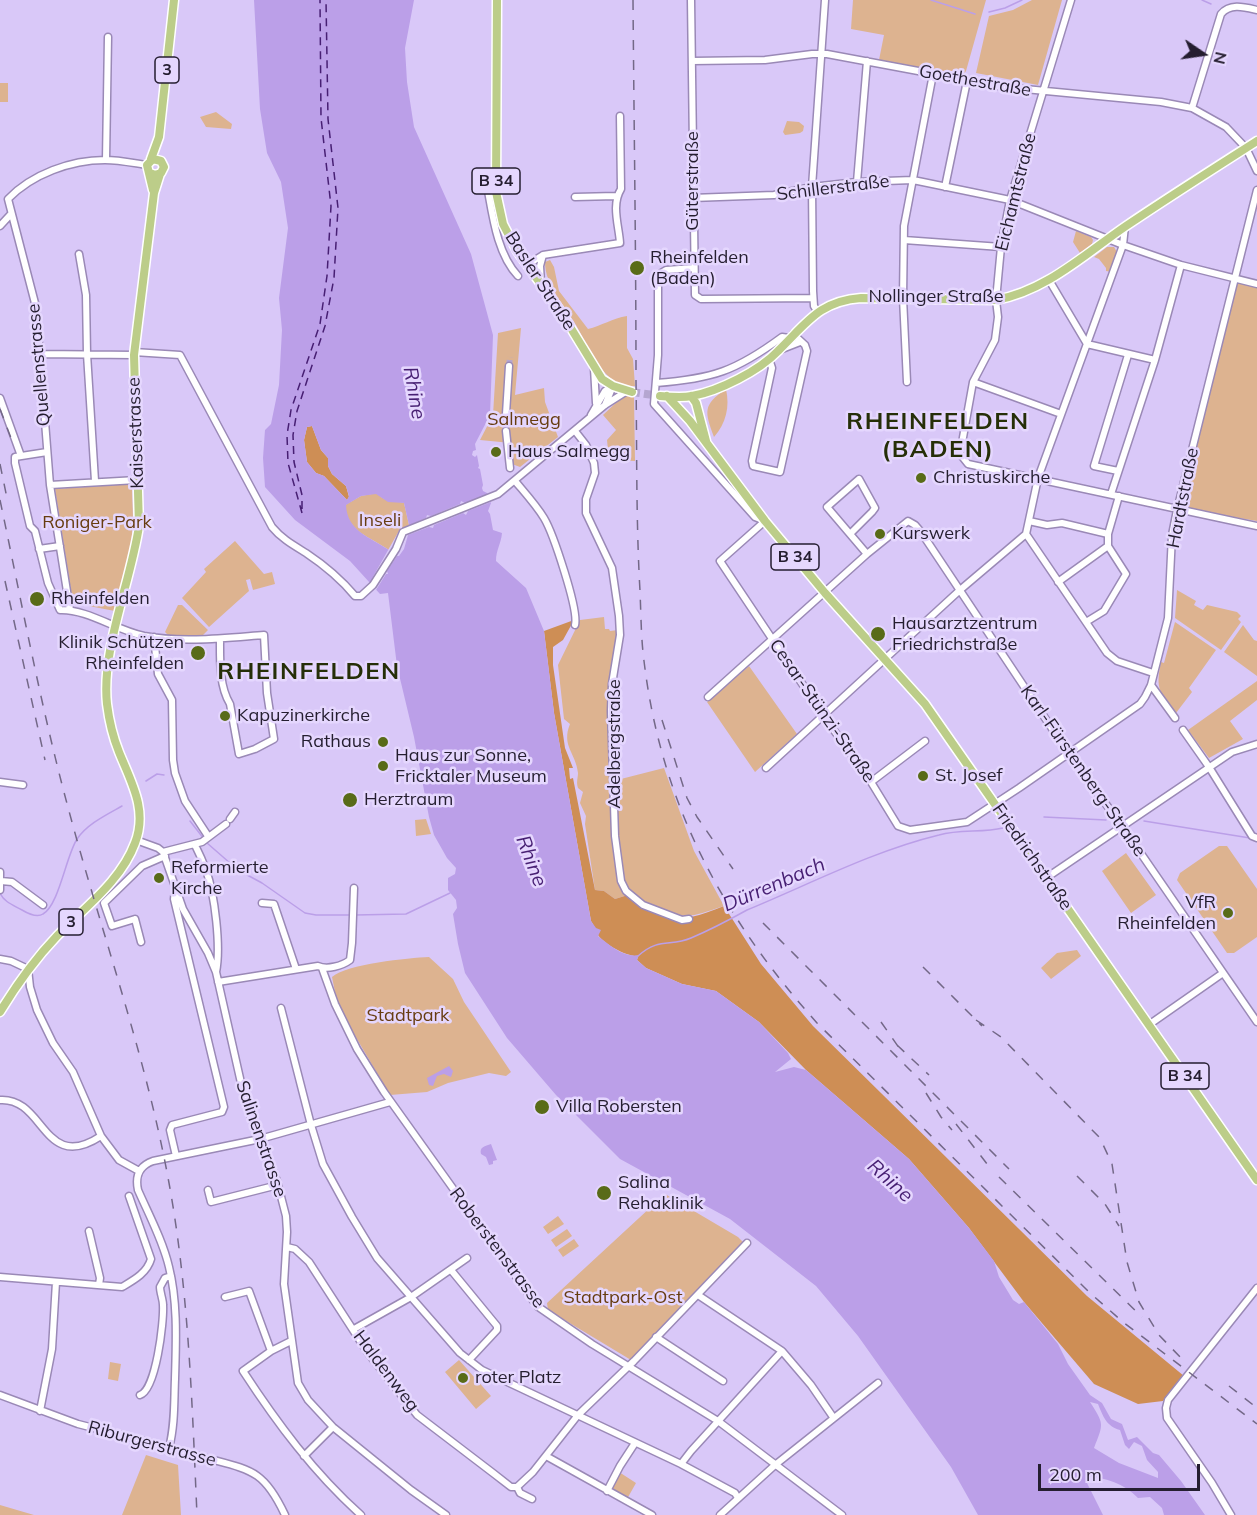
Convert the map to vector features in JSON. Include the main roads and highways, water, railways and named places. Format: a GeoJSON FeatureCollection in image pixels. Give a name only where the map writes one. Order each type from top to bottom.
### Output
{"type":"FeatureCollection","features":[{"type":"Feature","properties":{"kind":"main road","name":"3"},"geometry":{"type":"LineString","coordinates":[[152,168],[159,139],[174,0]]}},
{"type":"Feature","properties":{"kind":"main road","name":"Basler Straße"},"geometry":{"type":"LineString","coordinates":[[497,0],[495,192],[502,224],[517,252],[570,326],[602,379],[629,392]]}},
{"type":"Feature","properties":{"kind":"main road","name":"3"},"geometry":{"type":"LineString","coordinates":[[159,139],[161,161]]}},
{"type":"Feature","properties":{"kind":"main road","name":"Nollinger Straße"},"geometry":{"type":"LineString","coordinates":[[691,396],[709,392],[769,359],[818,312],[832,303],[843,300],[903,298],[996,300],[1039,286],[1125,226],[1257,141]]}},
{"type":"Feature","properties":{"kind":"main road"},"geometry":{"type":"LineString","coordinates":[[156,158],[164,167],[152,168],[156,158]]}},
{"type":"Feature","properties":{"kind":"main road","name":"Kaiserstrasse"},"geometry":{"type":"LineString","coordinates":[[0,1012],[28,969],[56,936],[116,877],[127,860],[136,840],[139,826],[138,801],[117,747],[107,702],[108,668],[135,553],[139,526],[134,354],[154,193],[152,168]]}},
{"type":"Feature","properties":{"kind":"main road"},"geometry":{"type":"LineString","coordinates":[[699,416],[703,401],[709,392]]}},
{"type":"Feature","properties":{"kind":"main road","name":"B 34"},"geometry":{"type":"LineString","coordinates":[[663,396],[691,396],[696,403],[707,442],[690,421],[663,396]]}},
{"type":"Feature","properties":{"kind":"main road"},"geometry":{"type":"LineString","coordinates":[[690,421],[687,406],[691,396]]}},
{"type":"Feature","properties":{"kind":"main road","name":"Friedrichstraße"},"geometry":{"type":"LineString","coordinates":[[707,442],[765,521],[825,593],[925,704],[1257,1180]]}},
{"type":"Feature","properties":{"kind":"water","name":"Rhine"},"geometry":{"type":"Polygon","coordinates":[[[254,0],[414,0],[405,48],[407,82],[414,127],[471,254],[493,335],[490,415],[472,455],[475,457],[477,455],[482,488],[491,503],[488,511],[493,530],[502,533],[496,561],[526,588],[544,631],[554,713],[591,921],[596,928],[601,930],[598,936],[622,953],[639,955],[637,960],[646,968],[682,984],[716,991],[759,1022],[788,1053],[791,1059],[775,1072],[794,1067],[806,1070],[909,1159],[969,1228],[994,1261],[999,1277],[1013,1300],[1019,1304],[1024,1302],[1058,1344],[1068,1364],[1090,1395],[1102,1403],[1111,1419],[1122,1424],[1128,1440],[1137,1437],[1153,1453],[1159,1455],[1205,1515],[1164,1515],[1162,1508],[1150,1497],[1138,1498],[1114,1482],[1086,1476],[1086,1481],[1103,1515],[978,1515],[951,1467],[858,1336],[816,1286],[730,1219],[620,1159],[556,1095],[507,1038],[465,973],[453,914],[457,908],[456,900],[448,890],[448,878],[455,874],[456,868],[447,858],[434,835],[429,817],[414,737],[397,666],[388,593],[380,594],[350,561],[295,520],[265,487],[263,458],[265,430],[271,424],[279,385],[282,330],[279,298],[288,228],[281,182],[267,153],[260,109],[254,0]],[[312,426],[307,427],[304,440],[307,462],[347,500],[349,496],[346,486],[332,474],[328,466],[328,458],[321,450],[312,426]],[[376,494],[361,496],[346,505],[350,521],[361,532],[389,550],[409,525],[404,503],[388,502],[376,494]],[[1090,1402],[1100,1420],[1100,1433],[1094,1448],[1119,1463],[1158,1478],[1158,1472],[1147,1460],[1142,1446],[1134,1442],[1129,1449],[1125,1445],[1120,1430],[1108,1423],[1098,1404],[1090,1402]]]}},
{"type":"Feature","properties":{"kind":"water"},"geometry":{"type":"Polygon","coordinates":[[[449,1066],[453,1071],[451,1077],[444,1074],[437,1076],[433,1086],[429,1085],[427,1078],[449,1066]]]}},
{"type":"Feature","properties":{"kind":"water"},"geometry":{"type":"Polygon","coordinates":[[[491,1144],[497,1160],[489,1165],[486,1157],[481,1154],[481,1150],[491,1144]]]}},
{"type":"Feature","properties":{"kind":"waterway"},"geometry":{"type":"LineString","coordinates":[[931,0],[975,14]]}},
{"type":"Feature","properties":{"kind":"waterway"},"geometry":{"type":"LineString","coordinates":[[989,12],[1022,0]]}},
{"type":"Feature","properties":{"kind":"waterway"},"geometry":{"type":"LineString","coordinates":[[1202,0],[1211,4]]}},
{"type":"Feature","properties":{"kind":"waterway"},"geometry":{"type":"LineString","coordinates":[[146,781],[157,774],[164,775]]}},
{"type":"Feature","properties":{"kind":"waterway"},"geometry":{"type":"LineString","coordinates":[[0,893],[6,901],[27,912],[35,915],[43,914],[54,901],[77,839],[91,824],[122,806]]}},
{"type":"Feature","properties":{"kind":"waterway","name":"Dürrenbach"},"geometry":{"type":"LineString","coordinates":[[1044,817],[1106,820]]}},
{"type":"Feature","properties":{"kind":"waterway"},"geometry":{"type":"LineString","coordinates":[[190,821],[204,839]]}},
{"type":"Feature","properties":{"kind":"waterway","name":"Dürrenbach"},"geometry":{"type":"LineString","coordinates":[[1144,821],[1250,838]]}},
{"type":"Feature","properties":{"kind":"waterway","name":"Dürrenbach"},"geometry":{"type":"LineString","coordinates":[[638,956],[658,944],[684,941],[747,910],[890,850],[947,833],[1003,828]]}},
{"type":"Feature","properties":{"kind":"waterway"},"geometry":{"type":"LineString","coordinates":[[207,843],[238,870],[262,883],[305,913],[350,915]]}},
{"type":"Feature","properties":{"kind":"waterway"},"geometry":{"type":"LineString","coordinates":[[355,915],[406,914],[450,893]]}},
{"type":"Feature","properties":{"kind":"tunnel"},"geometry":{"type":"LineString","coordinates":[[509,366],[510,357]]}},
{"type":"Feature","properties":{"kind":"tunnel"},"geometry":{"type":"LineString","coordinates":[[632,392],[660,396]]}},
{"type":"Feature","properties":{"kind":"tunnel"},"geometry":{"type":"LineString","coordinates":[[506,414],[506,431]]}},
{"type":"Feature","properties":{"kind":"railway"},"geometry":{"type":"LineString","coordinates":[[633,0],[637,486],[644,661],[652,713],[665,763],[681,810],[701,856],[752,942],[817,1023],[1090,1293],[1123,1322],[1257,1424]]}},
{"type":"Feature","properties":{"kind":"railway"},"geometry":{"type":"LineString","coordinates":[[0,409],[14,446]]}},
{"type":"Feature","properties":{"kind":"railway"},"geometry":{"type":"LineString","coordinates":[[0,464],[8,503]]}},
{"type":"Feature","properties":{"kind":"railway"},"geometry":{"type":"LineString","coordinates":[[0,500],[59,772],[136,1042],[169,1183],[185,1307],[197,1515]]}},
{"type":"Feature","properties":{"kind":"railway"},"geometry":{"type":"LineString","coordinates":[[5,581],[45,760]]}},
{"type":"Feature","properties":{"kind":"railway"},"geometry":{"type":"LineString","coordinates":[[662,720],[687,798],[697,817],[733,869]]}},
{"type":"Feature","properties":{"kind":"railway"},"geometry":{"type":"LineString","coordinates":[[763,923],[1009,1169]]}},
{"type":"Feature","properties":{"kind":"railway"},"geometry":{"type":"LineString","coordinates":[[923,967],[960,1004]]}},
{"type":"Feature","properties":{"kind":"railway"},"geometry":{"type":"LineString","coordinates":[[965,1009],[982,1026]]}},
{"type":"Feature","properties":{"kind":"railway"},"geometry":{"type":"LineString","coordinates":[[976,1020],[1001,1037],[1100,1138],[1112,1164],[1127,1262],[1139,1302],[1159,1335],[1181,1358]]}},
{"type":"Feature","properties":{"kind":"railway"},"geometry":{"type":"LineString","coordinates":[[881,1022],[902,1052]]}},
{"type":"Feature","properties":{"kind":"railway"},"geometry":{"type":"LineString","coordinates":[[897,1045],[929,1075]]}},
{"type":"Feature","properties":{"kind":"railway"},"geometry":{"type":"LineString","coordinates":[[926,1093],[952,1130]]}},
{"type":"Feature","properties":{"kind":"railway"},"geometry":{"type":"LineString","coordinates":[[956,1124],[991,1169]]}},
{"type":"Feature","properties":{"kind":"railway"},"geometry":{"type":"LineString","coordinates":[[1077,1176],[1105,1204],[1119,1226]]}},
{"type":"Feature","properties":{"kind":"railway"},"geometry":{"type":"LineString","coordinates":[[999,1177],[1142,1317]]}},
{"type":"Feature","properties":{"kind":"railway"},"geometry":{"type":"LineString","coordinates":[[1229,1386],[1257,1408]]}},
{"type":"Feature","properties":{"kind":"place","name":"Rheinfelden (Baden)"},"geometry":{"type":"Point","coordinates":[637,268]}},
{"type":"Feature","properties":{"kind":"place","name":"Haus Salmegg"},"geometry":{"type":"Point","coordinates":[496,452]}},
{"type":"Feature","properties":{"kind":"place","name":"Christuskirche"},"geometry":{"type":"Point","coordinates":[921,478]}},
{"type":"Feature","properties":{"kind":"place","name":"Kurswerk"},"geometry":{"type":"Point","coordinates":[880,534]}},
{"type":"Feature","properties":{"kind":"place","name":"Rheinfelden"},"geometry":{"type":"Point","coordinates":[37,599]}},
{"type":"Feature","properties":{"kind":"place","name":"Hausarztzentrum Friedrichstraße"},"geometry":{"type":"Point","coordinates":[878,634]}},
{"type":"Feature","properties":{"kind":"place","name":"Klinik Schützen Rheinfelden"},"geometry":{"type":"Point","coordinates":[198,653]}},
{"type":"Feature","properties":{"kind":"place","name":"Kapuzinerkirche"},"geometry":{"type":"Point","coordinates":[225,716]}},
{"type":"Feature","properties":{"kind":"place","name":"Rathaus"},"geometry":{"type":"Point","coordinates":[383,742]}},
{"type":"Feature","properties":{"kind":"place","name":"Haus zur Sonne, Fricktaler Museum"},"geometry":{"type":"Point","coordinates":[383,766]}},
{"type":"Feature","properties":{"kind":"place","name":"St. Josef"},"geometry":{"type":"Point","coordinates":[923,776]}},
{"type":"Feature","properties":{"kind":"place","name":"Herztraum"},"geometry":{"type":"Point","coordinates":[350,800]}},
{"type":"Feature","properties":{"kind":"place","name":"Reformierte Kirche"},"geometry":{"type":"Point","coordinates":[159,878]}},
{"type":"Feature","properties":{"kind":"place","name":"VfR Rheinfelden"},"geometry":{"type":"Point","coordinates":[1228,913]}},
{"type":"Feature","properties":{"kind":"place","name":"Villa Robersten"},"geometry":{"type":"Point","coordinates":[542,1107]}},
{"type":"Feature","properties":{"kind":"place","name":"Salina Rehaklinik"},"geometry":{"type":"Point","coordinates":[604,1193]}},
{"type":"Feature","properties":{"kind":"place","name":"roter Platz"},"geometry":{"type":"Point","coordinates":[463,1378]}},
{"type":"Feature","properties":{"kind":"district","name":"RHEINFELDEN (BADEN)"},"geometry":{"type":"Point","coordinates":[938,436]}},
{"type":"Feature","properties":{"kind":"district","name":"RHEINFELDEN"},"geometry":{"type":"Point","coordinates":[309,672]}},
{"type":"Feature","properties":{"kind":"park label","name":"Salmegg"},"geometry":{"type":"Point","coordinates":[524,420]}},
{"type":"Feature","properties":{"kind":"park label","name":"Inseli"},"geometry":{"type":"Point","coordinates":[380,521]}},
{"type":"Feature","properties":{"kind":"park label","name":"Roniger-Park"},"geometry":{"type":"Point","coordinates":[97,523]}},
{"type":"Feature","properties":{"kind":"park label","name":"Stadtpark"},"geometry":{"type":"Point","coordinates":[408,1016]}},
{"type":"Feature","properties":{"kind":"park label","name":"Stadtpark-Ost"},"geometry":{"type":"Point","coordinates":[623,1298]}}]}
